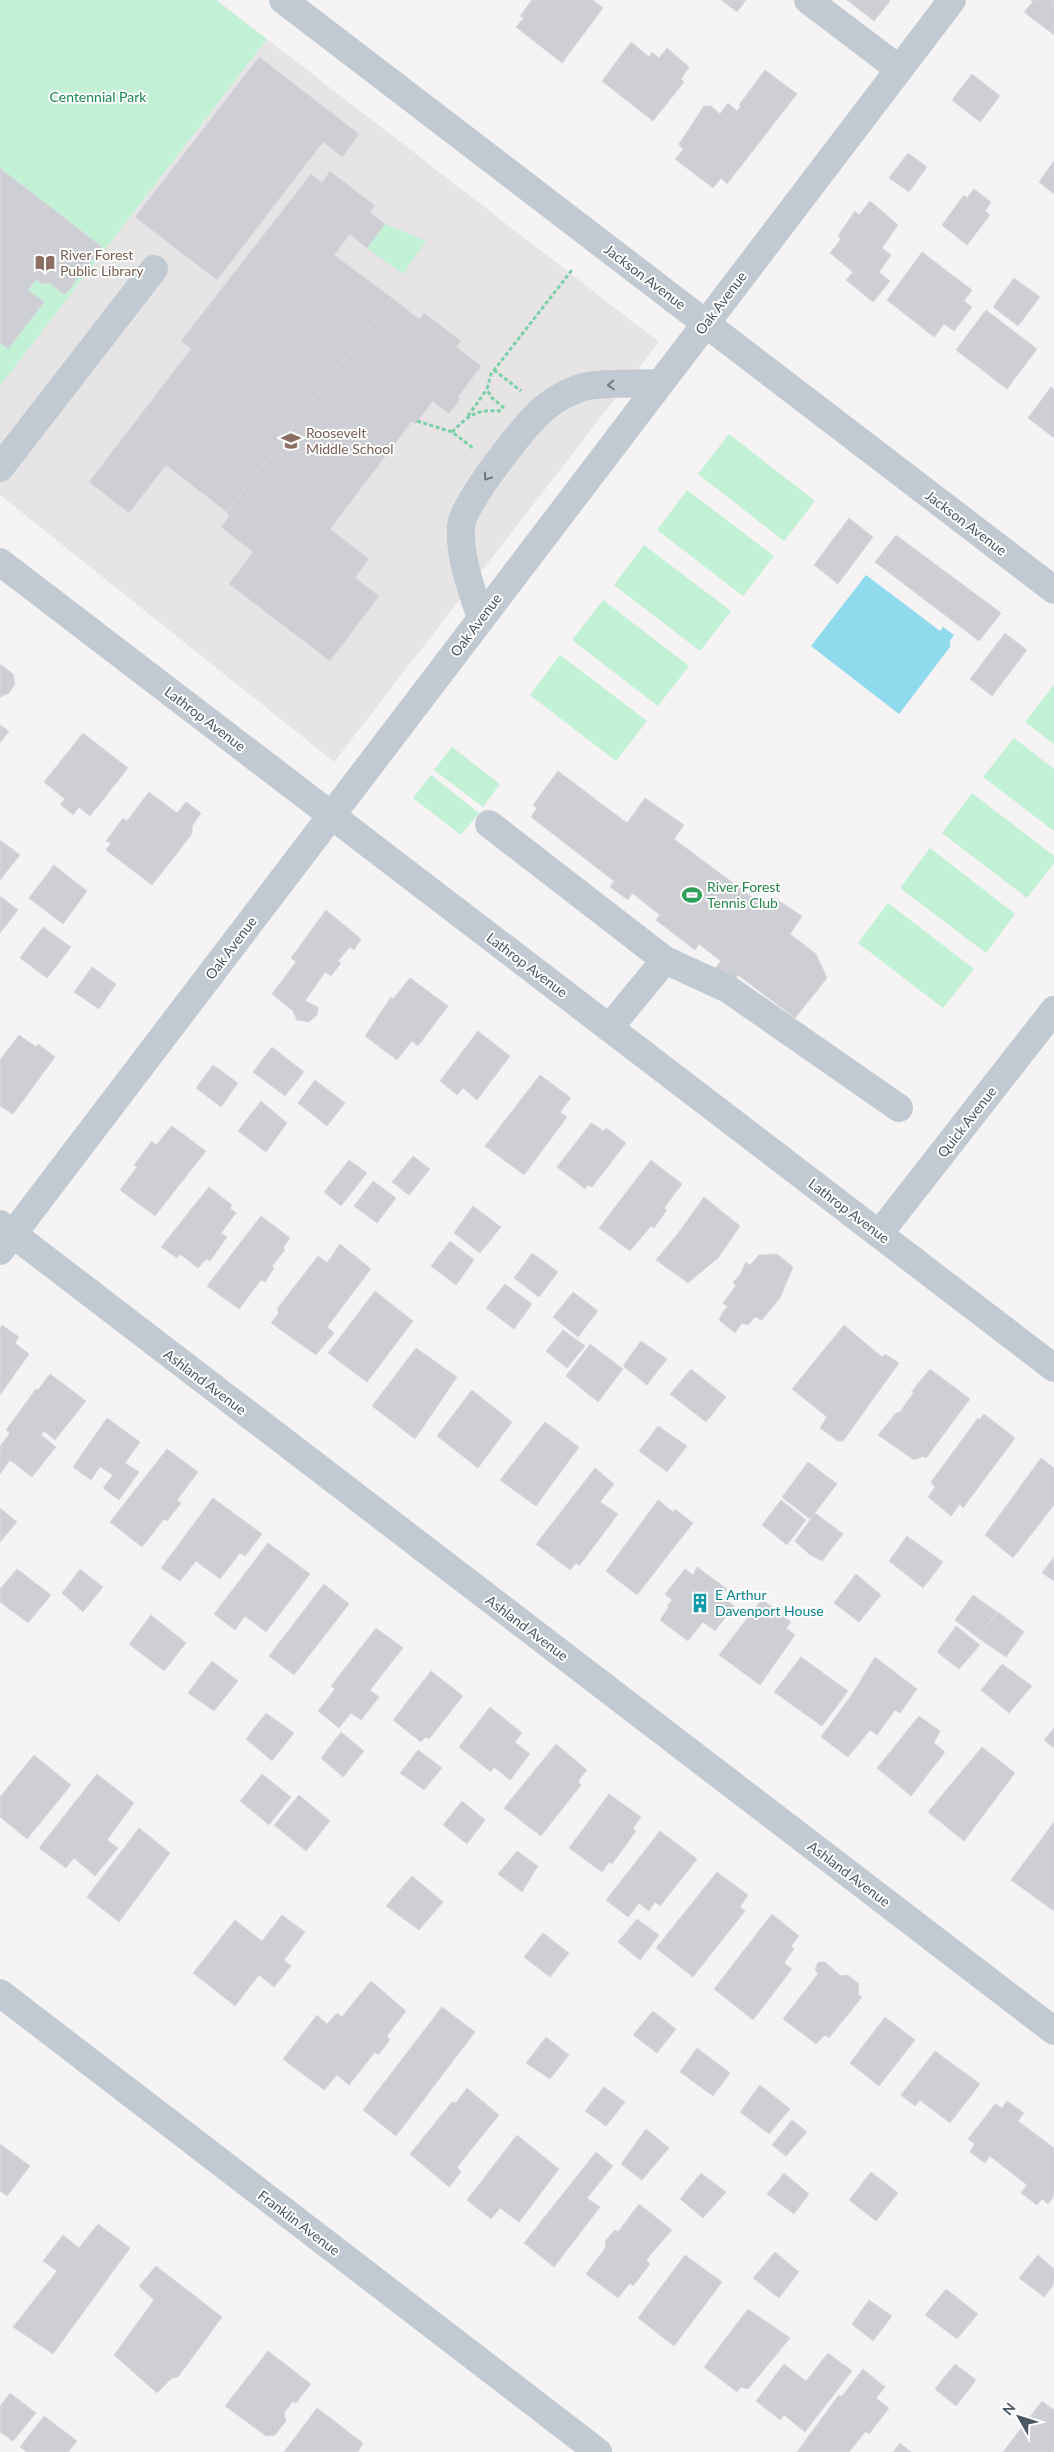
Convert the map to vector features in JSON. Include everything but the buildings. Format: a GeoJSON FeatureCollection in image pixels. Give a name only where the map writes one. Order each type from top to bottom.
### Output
{"type":"FeatureCollection","features":[{"type":"Feature","properties":{"kind":"street","name":"Jackson Avenue"},"geometry":{"type":"LineString","coordinates":[[283,0],[1054,590]]}},
{"type":"Feature","properties":{"kind":"street"},"geometry":{"type":"LineString","coordinates":[[808,0],[899,69]]}},
{"type":"Feature","properties":{"kind":"street","name":"Oak Avenue"},"geometry":{"type":"LineString","coordinates":[[4,1236],[332,815],[952,0]]}},
{"type":"Feature","properties":{"kind":"street"},"geometry":{"type":"LineString","coordinates":[[0,468],[154,269]]}},
{"type":"Feature","properties":{"kind":"street"},"geometry":{"type":"LineString","coordinates":[[481,619],[462,549],[461,524],[472,498],[496,466],[540,412],[564,395],[582,387],[660,383]]}},
{"type":"Feature","properties":{"kind":"street","name":"Lathrop Avenue"},"geometry":{"type":"LineString","coordinates":[[0,562],[1054,1368]]}},
{"type":"Feature","properties":{"kind":"street"},"geometry":{"type":"LineString","coordinates":[[489,824],[665,960],[728,989],[899,1108]]}},
{"type":"Feature","properties":{"kind":"street"},"geometry":{"type":"LineString","coordinates":[[609,1028],[665,960]]}},
{"type":"Feature","properties":{"kind":"street","name":"Quick Avenue"},"geometry":{"type":"LineString","coordinates":[[879,1234],[1054,1010]]}},
{"type":"Feature","properties":{"kind":"street","name":"Ashland Avenue"},"geometry":{"type":"LineString","coordinates":[[4,1236],[1054,2031]]}},
{"type":"Feature","properties":{"kind":"street","name":"Franklin Avenue"},"geometry":{"type":"LineString","coordinates":[[0,1993],[598,2452]]}},
{"type":"Feature","properties":{"kind":"path"},"geometry":{"type":"LineString","coordinates":[[452,432],[468,416],[487,389],[491,374],[572,270]]}},
{"type":"Feature","properties":{"kind":"path"},"geometry":{"type":"LineString","coordinates":[[468,416],[485,411],[509,411],[495,401],[487,389]]}},
{"type":"Feature","properties":{"kind":"shaded area","name":"Roosevelt Middle School"},"geometry":{"type":"Polygon","coordinates":[[[267,39],[659,342],[334,762],[0,495],[0,386],[267,39]]]}},
{"type":"Feature","properties":{"kind":"green space","name":"Centennial Park"},"geometry":{"type":"Polygon","coordinates":[[[0,0],[216,0],[267,39],[0,386],[0,0]]]}},
{"type":"Feature","properties":{"kind":"green space"},"geometry":{"type":"Polygon","coordinates":[[[385,224],[426,241],[403,274],[367,248],[385,224]]]}},
{"type":"Feature","properties":{"kind":"green space"},"geometry":{"type":"Polygon","coordinates":[[[729,434],[815,501],[784,541],[698,474],[729,434]]]}},
{"type":"Feature","properties":{"kind":"green space"},"geometry":{"type":"Polygon","coordinates":[[[687,490],[774,556],[743,596],[657,530],[687,490]]]}},
{"type":"Feature","properties":{"kind":"green space"},"geometry":{"type":"Polygon","coordinates":[[[644,545],[731,611],[700,651],[614,585],[644,545]]]}},
{"type":"Feature","properties":{"kind":"green space"},"geometry":{"type":"Polygon","coordinates":[[[603,600],[689,666],[658,706],[572,640],[603,600]]]}},
{"type":"Feature","properties":{"kind":"green space"},"geometry":{"type":"Polygon","coordinates":[[[560,655],[647,721],[616,761],[530,695],[560,655]]]}},
{"type":"Feature","properties":{"kind":"green space"},"geometry":{"type":"Polygon","coordinates":[[[1054,685],[1054,744],[1025,722],[1054,685]]]}},
{"type":"Feature","properties":{"kind":"green space"},"geometry":{"type":"Polygon","coordinates":[[[1014,738],[1054,769],[1054,831],[983,777],[1014,738]]]}},
{"type":"Feature","properties":{"kind":"green space"},"geometry":{"type":"Polygon","coordinates":[[[452,747],[500,784],[483,807],[434,770],[452,747]]]}},
{"type":"Feature","properties":{"kind":"green space"},"geometry":{"type":"Polygon","coordinates":[[[431,775],[479,813],[461,835],[413,798],[431,775]]]}},
{"type":"Feature","properties":{"kind":"green space"},"geometry":{"type":"Polygon","coordinates":[[[972,793],[1054,856],[1054,863],[1027,898],[942,833],[972,793]]]}},
{"type":"Feature","properties":{"kind":"green space"},"geometry":{"type":"Polygon","coordinates":[[[930,848],[1015,914],[986,953],[900,888],[930,848]]]}},
{"type":"Feature","properties":{"kind":"green space"},"geometry":{"type":"Polygon","coordinates":[[[888,903],[974,969],[943,1008],[858,943],[888,903]]]}},
{"type":"Feature","properties":{"kind":"water"},"geometry":{"type":"Polygon","coordinates":[[[866,575],[940,631],[943,627],[954,635],[950,641],[950,647],[899,714],[811,646],[866,575]]]}},
{"type":"Feature","properties":{"kind":"place","name":"River Forest Public Library"},"geometry":{"type":"Point","coordinates":[45,263]}},
{"type":"Feature","properties":{"kind":"place","name":"Roosevelt Middle School"},"geometry":{"type":"Point","coordinates":[291,441]}},
{"type":"Feature","properties":{"kind":"place","name":"River Forest Tennis Club"},"geometry":{"type":"Point","coordinates":[692,895]}},
{"type":"Feature","properties":{"kind":"place","name":"E Arthur Davenport House"},"geometry":{"type":"Point","coordinates":[700,1603]}}]}
